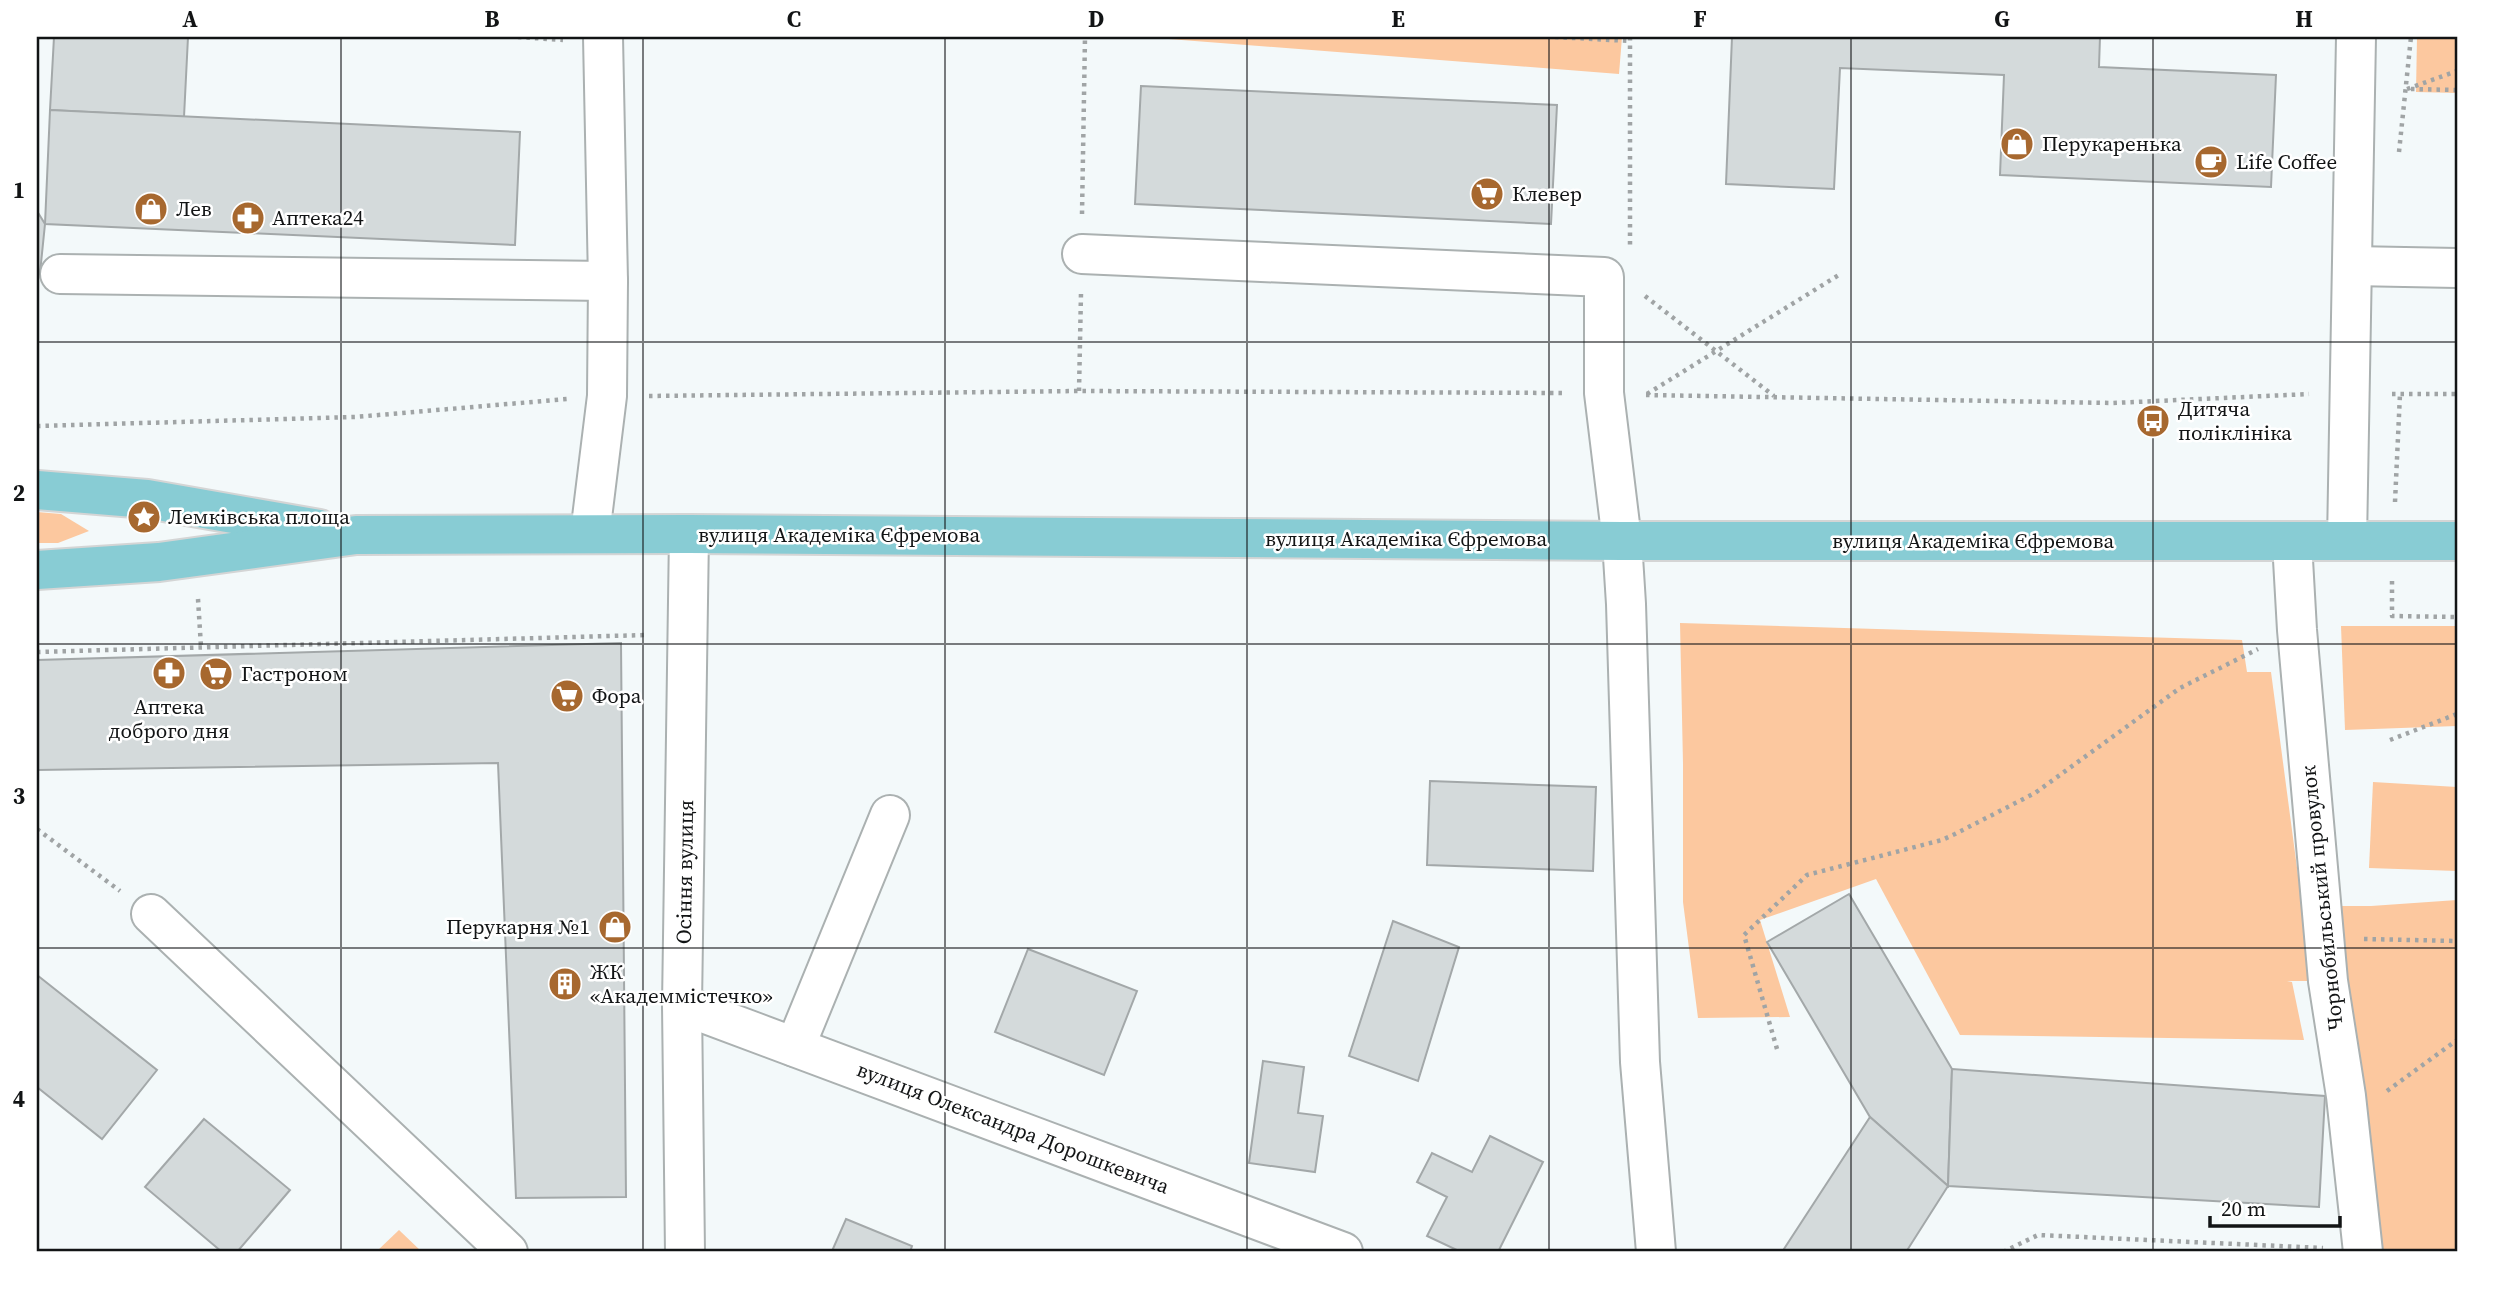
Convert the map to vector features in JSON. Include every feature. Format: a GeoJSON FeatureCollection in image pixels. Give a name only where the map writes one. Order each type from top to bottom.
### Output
{"type":"FeatureCollection","features":[{"type":"Feature","properties":{"kind":"main road","name":"вулиця Академіка Єфремова"},"geometry":{"type":"LineString","coordinates":[[37,490],[148,499],[356,535]]}},
{"type":"Feature","properties":{"kind":"main road","name":"вулиця Академіка Єфремова"},"geometry":{"type":"LineString","coordinates":[[37,570],[159,562],[356,535],[689,534],[1622,541],[2457,541]]}},
{"type":"Feature","properties":{"kind":"street"},"geometry":{"type":"LineString","coordinates":[[590,534],[607,396],[608,281],[603,37]]}},
{"type":"Feature","properties":{"kind":"street"},"geometry":{"type":"LineString","coordinates":[[2347,541],[2356,37]]}},
{"type":"Feature","properties":{"kind":"street"},"geometry":{"type":"LineString","coordinates":[[1082,254],[1604,276],[1604,393],[1622,541],[1640,1062],[1656,1252]]}},
{"type":"Feature","properties":{"kind":"street"},"geometry":{"type":"LineString","coordinates":[[2352,266],[2457,268]]}},
{"type":"Feature","properties":{"kind":"street"},"geometry":{"type":"LineString","coordinates":[[60,274],[608,281]]}},
{"type":"Feature","properties":{"kind":"street","name":"Осіння вулиця"},"geometry":{"type":"LineString","coordinates":[[685,1252],[682,1005],[689,534]]}},
{"type":"Feature","properties":{"kind":"street","name":"Чорнобильський провулок"},"geometry":{"type":"LineString","coordinates":[[2292,542],[2297,630],[2328,981],[2346,1096],[2363,1251]]}},
{"type":"Feature","properties":{"kind":"street"},"geometry":{"type":"LineString","coordinates":[[795,1047],[890,815]]}},
{"type":"Feature","properties":{"kind":"street"},"geometry":{"type":"LineString","coordinates":[[151,914],[508,1252]]}},
{"type":"Feature","properties":{"kind":"street","name":"вулиця Олександра Дорошкевича"},"geometry":{"type":"LineString","coordinates":[[682,1005],[1343,1252]]}},
{"type":"Feature","properties":{"kind":"path"},"geometry":{"type":"LineString","coordinates":[[1555,37],[1628,38],[1630,257]]}},
{"type":"Feature","properties":{"kind":"path"},"geometry":{"type":"LineString","coordinates":[[2457,71],[2407,89],[2457,90]]}},
{"type":"Feature","properties":{"kind":"path"},"geometry":{"type":"LineString","coordinates":[[1644,395],[1843,273]]}},
{"type":"Feature","properties":{"kind":"path"},"geometry":{"type":"LineString","coordinates":[[1641,293],[1775,397]]}},
{"type":"Feature","properties":{"kind":"path"},"geometry":{"type":"LineString","coordinates":[[37,426],[355,417],[607,396],[1079,391],[1604,393],[2112,404],[2349,392],[2457,394]]}},
{"type":"Feature","properties":{"kind":"path"},"geometry":{"type":"LineString","coordinates":[[196,557],[201,647]]}},
{"type":"Feature","properties":{"kind":"path"},"geometry":{"type":"LineString","coordinates":[[1777,1049],[1744,935],[1807,875],[1942,840],[1955,834],[2035,793],[2180,688],[2297,630]]}},
{"type":"Feature","properties":{"kind":"path"},"geometry":{"type":"LineString","coordinates":[[37,652],[689,634]]}},
{"type":"Feature","properties":{"kind":"path"},"geometry":{"type":"LineString","coordinates":[[2390,740],[2457,714]]}},
{"type":"Feature","properties":{"kind":"path"},"geometry":{"type":"LineString","coordinates":[[37,829],[151,914]]}},
{"type":"Feature","properties":{"kind":"path"},"geometry":{"type":"LineString","coordinates":[[2391,940],[2457,941]]}},
{"type":"Feature","properties":{"kind":"path"},"geometry":{"type":"LineString","coordinates":[[2384,1100],[2388,1089],[2457,1040]]}},
{"type":"Feature","properties":{"kind":"path"},"geometry":{"type":"LineString","coordinates":[[2003,1252],[2038,1235],[2363,1251]]}},
{"type":"Feature","properties":{"kind":"path"},"geometry":{"type":"LineString","coordinates":[[2206,1252],[2207,1243]]}},
{"type":"Feature","properties":{"kind":"shaded area"},"geometry":{"type":"Polygon","coordinates":[[[1143,37],[1622,37],[1619,74],[1143,37]]]}},
{"type":"Feature","properties":{"kind":"shaded area"},"geometry":{"type":"Polygon","coordinates":[[[2417,37],[2457,37],[2457,93],[2416,92],[2417,37]]]}},
{"type":"Feature","properties":{"kind":"shaded area"},"geometry":{"type":"Polygon","coordinates":[[[37,512],[61,514],[89,531],[58,543],[37,543],[37,512]]]}},
{"type":"Feature","properties":{"kind":"shaded area"},"geometry":{"type":"Polygon","coordinates":[[[1680,623],[2242,640],[2247,672],[2271,672],[2312,981],[2287,981],[2292,982],[2304,1040],[1960,1035],[1876,879],[1760,920],[1790,1017],[1698,1018],[1683,902],[1680,623]]]}},
{"type":"Feature","properties":{"kind":"shaded area"},"geometry":{"type":"Polygon","coordinates":[[[2341,626],[2457,626],[2457,726],[2345,730],[2341,626]]]}},
{"type":"Feature","properties":{"kind":"shaded area"},"geometry":{"type":"Polygon","coordinates":[[[2373,782],[2457,787],[2457,871],[2369,868],[2373,782]]]}},
{"type":"Feature","properties":{"kind":"shaded area"},"geometry":{"type":"Polygon","coordinates":[[[2457,900],[2457,1252],[2369,1252],[2339,906],[2457,900]]]}},
{"type":"Feature","properties":{"kind":"shaded area"},"geometry":{"type":"Polygon","coordinates":[[[399,1230],[422,1252],[376,1252],[399,1230]]]}},
{"type":"Feature","properties":{"kind":"building"},"geometry":{"type":"Polygon","coordinates":[[[54,37],[188,37],[184,117],[50,110],[54,37]]]}},
{"type":"Feature","properties":{"kind":"building"},"geometry":{"type":"Polygon","coordinates":[[[1732,37],[2100,37],[2099,67],[2276,75],[2271,187],[2000,175],[2004,75],[1840,68],[1834,189],[1726,184],[1732,37]]]}},
{"type":"Feature","properties":{"kind":"building"},"geometry":{"type":"Polygon","coordinates":[[[1141,86],[1557,105],[1551,224],[1135,204],[1141,86]]]}},
{"type":"Feature","properties":{"kind":"building"},"geometry":{"type":"Polygon","coordinates":[[[50,110],[520,132],[515,245],[45,224],[50,110]]]}},
{"type":"Feature","properties":{"kind":"building"},"geometry":{"type":"Polygon","coordinates":[[[37,211],[45,224],[40,273],[37,274],[37,211]]]}},
{"type":"Feature","properties":{"kind":"building","name":"ЖК «Академмістечко»"},"geometry":{"type":"Polygon","coordinates":[[[621,643],[626,1197],[516,1198],[498,763],[37,770],[37,660],[621,643]]]}},
{"type":"Feature","properties":{"kind":"building"},"geometry":{"type":"Polygon","coordinates":[[[1430,781],[1596,787],[1593,871],[1427,865],[1430,781]]]}},
{"type":"Feature","properties":{"kind":"building"},"geometry":{"type":"Polygon","coordinates":[[[1849,894],[1952,1069],[1948,1186],[1870,1117],[1767,942],[1849,894]]]}},
{"type":"Feature","properties":{"kind":"building"},"geometry":{"type":"Polygon","coordinates":[[[1393,921],[1459,947],[1418,1081],[1349,1056],[1393,921]]]}},
{"type":"Feature","properties":{"kind":"building"},"geometry":{"type":"Polygon","coordinates":[[[1028,949],[1137,991],[1104,1075],[995,1032],[1028,949]]]}},
{"type":"Feature","properties":{"kind":"building"},"geometry":{"type":"Polygon","coordinates":[[[37,975],[157,1070],[102,1139],[37,1087],[37,975]]]}},
{"type":"Feature","properties":{"kind":"building"},"geometry":{"type":"Polygon","coordinates":[[[1263,1061],[1304,1067],[1298,1113],[1323,1116],[1315,1172],[1249,1163],[1263,1061]]]}},
{"type":"Feature","properties":{"kind":"building"},"geometry":{"type":"Polygon","coordinates":[[[1952,1069],[2325,1096],[2319,1207],[1948,1186],[1952,1069]]]}},
{"type":"Feature","properties":{"kind":"building"},"geometry":{"type":"Polygon","coordinates":[[[1870,1117],[1948,1186],[1906,1252],[1782,1252],[1870,1117]]]}},
{"type":"Feature","properties":{"kind":"building"},"geometry":{"type":"Polygon","coordinates":[[[204,1119],[290,1190],[237,1252],[222,1252],[145,1187],[204,1119]]]}},
{"type":"Feature","properties":{"kind":"building"},"geometry":{"type":"Polygon","coordinates":[[[1490,1136],[1543,1162],[1498,1252],[1461,1252],[1427,1236],[1447,1197],[1417,1182],[1432,1153],[1472,1172],[1490,1136]]]}},
{"type":"Feature","properties":{"kind":"building"},"geometry":{"type":"Polygon","coordinates":[[[846,1219],[912,1246],[910,1252],[832,1251],[846,1219]]]}},
{"type":"Feature","properties":{"kind":"place","name":"Перукаренька"},"geometry":{"type":"Point","coordinates":[2017,144]}},
{"type":"Feature","properties":{"kind":"place","name":"Life Coffee"},"geometry":{"type":"Point","coordinates":[2211,162]}},
{"type":"Feature","properties":{"kind":"place","name":"Клевер"},"geometry":{"type":"Point","coordinates":[1487,194]}},
{"type":"Feature","properties":{"kind":"place","name":"Лев"},"geometry":{"type":"Point","coordinates":[151,209]}},
{"type":"Feature","properties":{"kind":"place","name":"Аптека24"},"geometry":{"type":"Point","coordinates":[248,218]}},
{"type":"Feature","properties":{"kind":"place","name":"Дитяча поліклініка"},"geometry":{"type":"Point","coordinates":[2153,421]}},
{"type":"Feature","properties":{"kind":"place","name":"Лемківська площа"},"geometry":{"type":"Point","coordinates":[144,517]}},
{"type":"Feature","properties":{"kind":"place","name":"Аптека доброго дня"},"geometry":{"type":"Point","coordinates":[169,673]}},
{"type":"Feature","properties":{"kind":"place","name":"Гастроном"},"geometry":{"type":"Point","coordinates":[216,674]}},
{"type":"Feature","properties":{"kind":"place","name":"Фора"},"geometry":{"type":"Point","coordinates":[567,696]}},
{"type":"Feature","properties":{"kind":"place","name":"Перукарня №1"},"geometry":{"type":"Point","coordinates":[615,927]}},
{"type":"Feature","properties":{"kind":"place","name":"ЖК «Академмістечко»"},"geometry":{"type":"Point","coordinates":[565,984]}}]}
